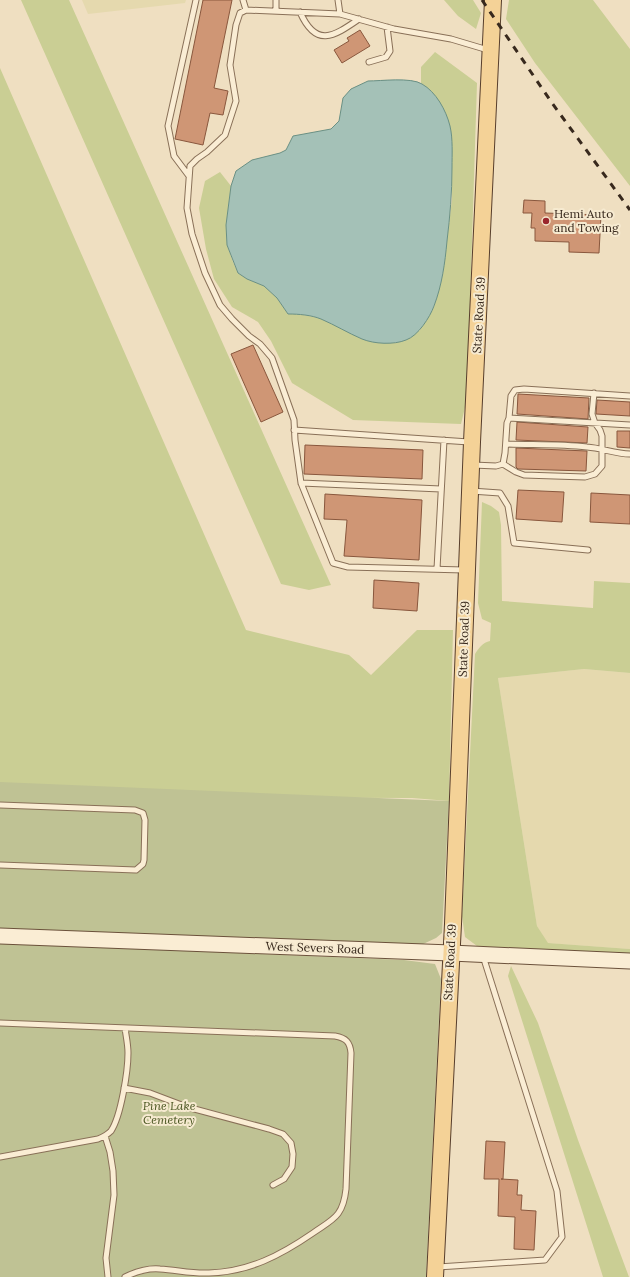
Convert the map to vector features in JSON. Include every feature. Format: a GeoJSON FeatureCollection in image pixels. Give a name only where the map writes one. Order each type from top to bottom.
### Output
{"type":"FeatureCollection","features":[{"type":"Feature","properties":{"kind":"main road","name":"State Road 39"},"geometry":{"type":"LineString","coordinates":[[435,1272],[493,0]]}},
{"type":"Feature","properties":{"kind":"street","name":"West Severs Road"},"geometry":{"type":"LineString","coordinates":[[0,936],[630,961]]}},
{"type":"Feature","properties":{"kind":"lane"},"geometry":{"type":"LineString","coordinates":[[189,176],[174,156],[168,126],[196,0]]}},
{"type":"Feature","properties":{"kind":"lane"},"geometry":{"type":"LineString","coordinates":[[243,0],[246,10]]}},
{"type":"Feature","properties":{"kind":"lane"},"geometry":{"type":"LineString","coordinates":[[276,0],[276,11]]}},
{"type":"Feature","properties":{"kind":"lane"},"geometry":{"type":"LineString","coordinates":[[338,0],[340,14]]}},
{"type":"Feature","properties":{"kind":"lane"},"geometry":{"type":"LineString","coordinates":[[467,570],[348,567],[333,563],[301,484],[297,463],[294,420],[272,358],[260,344],[249,336],[232,319],[220,305],[205,273],[192,234],[187,208],[190,166],[225,135],[236,101],[230,65],[236,25],[240,13],[246,10],[340,14],[387,27],[451,39],[491,51]]}},
{"type":"Feature","properties":{"kind":"lane"},"geometry":{"type":"LineString","coordinates":[[300,12],[306,25],[319,36],[330,36],[340,33],[359,19]]}},
{"type":"Feature","properties":{"kind":"lane"},"geometry":{"type":"LineString","coordinates":[[369,62],[386,57],[390,51],[387,27]]}},
{"type":"Feature","properties":{"kind":"lane"},"geometry":{"type":"LineString","coordinates":[[503,464],[511,396],[515,390],[524,389],[630,396]]}},
{"type":"Feature","properties":{"kind":"lane"},"geometry":{"type":"LineString","coordinates":[[472,465],[496,466],[503,464],[524,475],[585,477],[595,474],[602,466],[602,436],[592,414],[594,393]]}},
{"type":"Feature","properties":{"kind":"lane"},"geometry":{"type":"LineString","coordinates":[[509,418],[630,425]]}},
{"type":"Feature","properties":{"kind":"lane"},"geometry":{"type":"LineString","coordinates":[[294,430],[472,442]]}},
{"type":"Feature","properties":{"kind":"lane"},"geometry":{"type":"LineString","coordinates":[[437,569],[444,440]]}},
{"type":"Feature","properties":{"kind":"lane"},"geometry":{"type":"LineString","coordinates":[[506,444],[586,447],[602,449],[616,454],[630,454]]}},
{"type":"Feature","properties":{"kind":"lane"},"geometry":{"type":"LineString","coordinates":[[301,484],[441,489]]}},
{"type":"Feature","properties":{"kind":"lane"},"geometry":{"type":"LineString","coordinates":[[470,491],[500,493],[508,506],[514,543],[588,550]]}},
{"type":"Feature","properties":{"kind":"lane"},"geometry":{"type":"LineString","coordinates":[[0,805],[135,810],[143,813],[146,820],[144,860],[143,864],[136,870],[0,865]]}},
{"type":"Feature","properties":{"kind":"lane"},"geometry":{"type":"LineString","coordinates":[[435,1272],[545,1260],[562,1237],[557,1191],[482,955]]}},
{"type":"Feature","properties":{"kind":"lane"},"geometry":{"type":"LineString","coordinates":[[0,1022],[335,1036],[348,1041],[351,1053],[345,1195],[342,1210],[336,1217],[300,1242],[253,1266],[231,1272],[209,1274],[159,1268],[125,1277]]}},
{"type":"Feature","properties":{"kind":"lane"},"geometry":{"type":"LineString","coordinates":[[0,1157],[105,1136],[110,1131],[116,1121],[124,1088],[128,1052],[126,1028]]}},
{"type":"Feature","properties":{"kind":"lane"},"geometry":{"type":"LineString","coordinates":[[124,1088],[150,1093],[187,1107],[283,1134],[291,1143],[293,1154],[292,1167],[284,1179],[273,1185]]}},
{"type":"Feature","properties":{"kind":"lane"},"geometry":{"type":"LineString","coordinates":[[105,1136],[110,1152],[113,1172],[113,1201],[106,1258],[108,1277]]}},
{"type":"Feature","properties":{"kind":"shaded area"},"geometry":{"type":"Polygon","coordinates":[[[82,0],[186,0],[185,3],[88,14],[82,0]]]}},
{"type":"Feature","properties":{"kind":"shaded area"},"geometry":{"type":"Polygon","coordinates":[[[584,669],[630,673],[630,949],[547,943],[537,926],[498,678],[584,669]]]}},
{"type":"Feature","properties":{"kind":"green space"},"geometry":{"type":"Polygon","coordinates":[[[21,0],[69,0],[331,585],[309,590],[281,584],[21,0]]]}},
{"type":"Feature","properties":{"kind":"green space"},"geometry":{"type":"Polygon","coordinates":[[[444,0],[473,0],[481,13],[476,29],[458,16],[444,0]]]}},
{"type":"Feature","properties":{"kind":"green space"},"geometry":{"type":"Polygon","coordinates":[[[509,0],[593,0],[630,49],[630,186],[535,63],[506,19],[509,0]]]}},
{"type":"Feature","properties":{"kind":"green space"},"geometry":{"type":"Polygon","coordinates":[[[435,52],[477,83],[467,399],[461,424],[353,420],[292,383],[271,341],[258,322],[232,307],[214,279],[206,249],[199,208],[205,181],[220,172],[231,186],[226,225],[227,245],[238,273],[247,279],[264,286],[277,298],[288,314],[299,314],[319,318],[362,339],[376,342],[396,343],[420,330],[434,307],[443,274],[452,199],[452,150],[432,92],[421,83],[421,67],[435,52]]]}},
{"type":"Feature","properties":{"kind":"green space"},"geometry":{"type":"Polygon","coordinates":[[[0,68],[246,630],[349,655],[371,675],[417,630],[453,630],[449,801],[412,798],[0,797],[0,68]]]}},
{"type":"Feature","properties":{"kind":"green space"},"geometry":{"type":"Polygon","coordinates":[[[482,502],[499,512],[501,525],[502,601],[593,608],[594,581],[630,583],[630,673],[584,669],[498,678],[537,926],[548,943],[630,949],[630,955],[494,949],[477,946],[465,937],[462,916],[475,654],[483,644],[490,641],[491,623],[482,619],[478,603],[482,502]]]}},
{"type":"Feature","properties":{"kind":"green space"},"geometry":{"type":"Polygon","coordinates":[[[0,782],[449,801],[442,933],[436,938],[421,945],[0,930],[0,782]]]}},
{"type":"Feature","properties":{"kind":"green space","name":"Pine Lake Cemetery"},"geometry":{"type":"Polygon","coordinates":[[[0,943],[404,960],[435,964],[441,979],[426,1277],[0,1277],[0,943]]]}},
{"type":"Feature","properties":{"kind":"green space"},"geometry":{"type":"Polygon","coordinates":[[[511,966],[538,1023],[578,1140],[629,1277],[603,1277],[508,976],[511,966]]]}},
{"type":"Feature","properties":{"kind":"water"},"geometry":{"type":"Polygon","coordinates":[[[404,80],[417,82],[427,87],[443,108],[452,136],[450,214],[444,266],[437,298],[427,321],[415,335],[396,343],[367,341],[326,321],[305,315],[288,314],[277,298],[264,286],[247,279],[238,273],[227,245],[226,225],[231,186],[236,171],[252,160],[286,150],[293,136],[331,129],[339,121],[343,98],[351,89],[368,81],[404,80]]]}},
{"type":"Feature","properties":{"kind":"building"},"geometry":{"type":"Polygon","coordinates":[[[203,0],[232,0],[214,88],[228,91],[223,115],[210,113],[203,145],[175,139],[203,0]]]}},
{"type":"Feature","properties":{"kind":"building"},"geometry":{"type":"Polygon","coordinates":[[[360,30],[370,46],[342,63],[334,50],[349,41],[347,38],[360,30]]]}},
{"type":"Feature","properties":{"kind":"building"},"geometry":{"type":"Polygon","coordinates":[[[524,200],[545,201],[545,213],[601,215],[599,253],[569,252],[569,242],[535,241],[535,228],[531,228],[532,213],[523,213],[524,200]]]}},
{"type":"Feature","properties":{"kind":"building"},"geometry":{"type":"Polygon","coordinates":[[[253,345],[283,412],[261,422],[231,354],[253,345]]]}},
{"type":"Feature","properties":{"kind":"building"},"geometry":{"type":"Polygon","coordinates":[[[518,394],[589,398],[588,419],[517,414],[518,394]]]}},
{"type":"Feature","properties":{"kind":"building"},"geometry":{"type":"Polygon","coordinates":[[[597,400],[630,402],[630,416],[596,414],[597,400]]]}},
{"type":"Feature","properties":{"kind":"building"},"geometry":{"type":"Polygon","coordinates":[[[517,422],[588,427],[587,443],[516,440],[517,422]]]}},
{"type":"Feature","properties":{"kind":"building"},"geometry":{"type":"Polygon","coordinates":[[[617,431],[630,431],[630,448],[617,447],[617,431]]]}},
{"type":"Feature","properties":{"kind":"building"},"geometry":{"type":"Polygon","coordinates":[[[305,445],[423,450],[422,479],[304,474],[305,445]]]}},
{"type":"Feature","properties":{"kind":"building"},"geometry":{"type":"Polygon","coordinates":[[[516,448],[587,451],[586,471],[518,469],[516,467],[516,448]]]}},
{"type":"Feature","properties":{"kind":"building"},"geometry":{"type":"Polygon","coordinates":[[[518,490],[564,492],[562,522],[516,519],[518,490]]]}},
{"type":"Feature","properties":{"kind":"building"},"geometry":{"type":"Polygon","coordinates":[[[591,493],[630,495],[630,524],[590,522],[591,493]]]}},
{"type":"Feature","properties":{"kind":"building"},"geometry":{"type":"Polygon","coordinates":[[[325,494],[422,500],[419,560],[344,556],[347,520],[324,519],[325,494]]]}},
{"type":"Feature","properties":{"kind":"building"},"geometry":{"type":"Polygon","coordinates":[[[374,580],[419,583],[417,611],[373,608],[374,580]]]}},
{"type":"Feature","properties":{"kind":"building"},"geometry":{"type":"Polygon","coordinates":[[[486,1141],[505,1142],[503,1179],[501,1179],[518,1180],[517,1195],[522,1195],[521,1210],[536,1211],[534,1250],[514,1249],[515,1217],[498,1216],[499,1179],[484,1179],[486,1141]]]}},
{"type":"Feature","properties":{"kind":"railway"},"geometry":{"type":"LineString","coordinates":[[482,0],[552,103],[630,210]]}},
{"type":"Feature","properties":{"kind":"place","name":"Hemi Auto and Towing"},"geometry":{"type":"Point","coordinates":[546,221]}}]}
